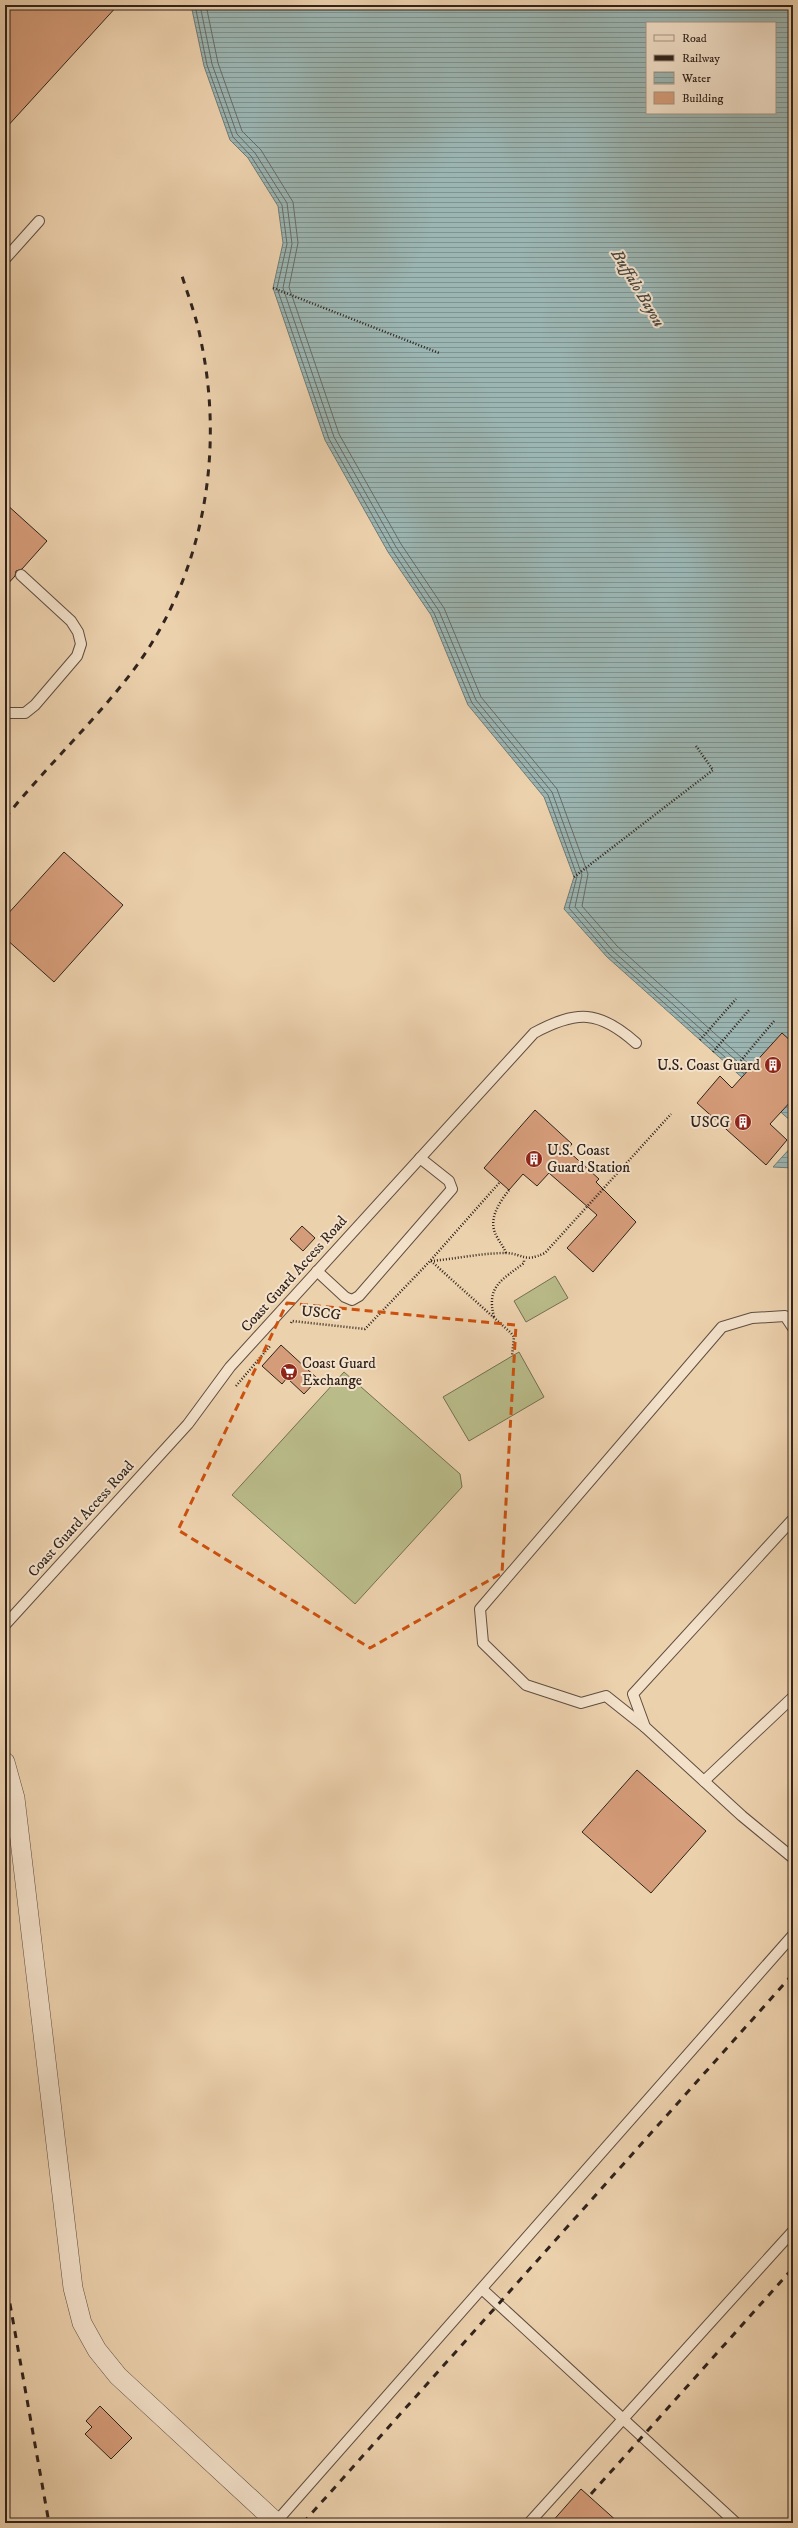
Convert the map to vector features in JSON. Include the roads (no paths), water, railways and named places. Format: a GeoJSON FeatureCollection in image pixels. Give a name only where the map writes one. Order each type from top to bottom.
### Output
{"type":"FeatureCollection","features":[{"type":"Feature","properties":{"kind":"street"},"geometry":{"type":"LineString","coordinates":[[5,1762],[15,1798],[73,2288],[82,2323],[97,2350],[118,2376],[276,2523]]}},
{"type":"Feature","properties":{"kind":"lane"},"geometry":{"type":"LineString","coordinates":[[5,259],[39,221]]}},
{"type":"Feature","properties":{"kind":"lane"},"geometry":{"type":"LineString","coordinates":[[5,713],[25,713],[35,706],[77,656],[81,644],[78,632],[70,621],[21,575]]}},
{"type":"Feature","properties":{"kind":"lane","name":"Coast Guard Access Road"},"geometry":{"type":"LineString","coordinates":[[5,1625],[188,1424],[230,1367],[534,1033],[558,1020],[585,1016],[616,1026],[636,1043]]}},
{"type":"Feature","properties":{"kind":"lane"},"geometry":{"type":"LineString","coordinates":[[317,1271],[345,1297],[352,1300],[359,1296],[452,1189],[449,1181],[420,1158]]}},
{"type":"Feature","properties":{"kind":"lane"},"geometry":{"type":"LineString","coordinates":[[793,1328],[785,1316],[752,1318],[722,1327],[480,1609],[483,1643],[526,1685],[581,1703],[606,1696],[645,1727],[704,1781],[793,1858]]}},
{"type":"Feature","properties":{"kind":"lane"},"geometry":{"type":"LineString","coordinates":[[645,1727],[633,1694],[793,1519]]}},
{"type":"Feature","properties":{"kind":"lane"},"geometry":{"type":"LineString","coordinates":[[704,1781],[793,1698]]}},
{"type":"Feature","properties":{"kind":"lane"},"geometry":{"type":"LineString","coordinates":[[276,2523],[793,1935]]}},
{"type":"Feature","properties":{"kind":"lane"},"geometry":{"type":"LineString","coordinates":[[530,2523],[793,2231]]}},
{"type":"Feature","properties":{"kind":"lane"},"geometry":{"type":"LineString","coordinates":[[482,2289],[736,2523]]}},
{"type":"Feature","properties":{"kind":"water","name":"Buffalo Bayou"},"geometry":{"type":"Polygon","coordinates":[[[191,5],[793,5],[793,1123],[607,957],[564,909],[574,877],[544,797],[468,705],[431,615],[388,552],[325,440],[273,288],[283,243],[278,206],[248,158],[230,140],[204,66],[191,5]]]}},
{"type":"Feature","properties":{"kind":"water"},"geometry":{"type":"Polygon","coordinates":[[[793,1145],[793,1168],[773,1167],[793,1145]]]}},
{"type":"Feature","properties":{"kind":"railway"},"geometry":{"type":"LineString","coordinates":[[5,818],[132,672],[156,635],[176,597],[191,556],[202,514],[208,471],[210,428],[208,384],[201,341],[182,276]]}},
{"type":"Feature","properties":{"kind":"railway"},"geometry":{"type":"LineString","coordinates":[[303,2523],[793,1974]]}},
{"type":"Feature","properties":{"kind":"railway"},"geometry":{"type":"LineString","coordinates":[[591,2494],[793,2268]]}},
{"type":"Feature","properties":{"kind":"railway"},"geometry":{"type":"LineString","coordinates":[[5,2276],[49,2523]]}},
{"type":"Feature","properties":{"kind":"place","name":"U.S. Coast Guard"},"geometry":{"type":"Point","coordinates":[773,1065]}},
{"type":"Feature","properties":{"kind":"place","name":"USCG"},"geometry":{"type":"Point","coordinates":[743,1122]}},
{"type":"Feature","properties":{"kind":"place","name":"U.S. Coast Guard Station"},"geometry":{"type":"Point","coordinates":[534,1159]}},
{"type":"Feature","properties":{"kind":"place","name":"Coast Guard Exchange"},"geometry":{"type":"Point","coordinates":[289,1372]}}]}
